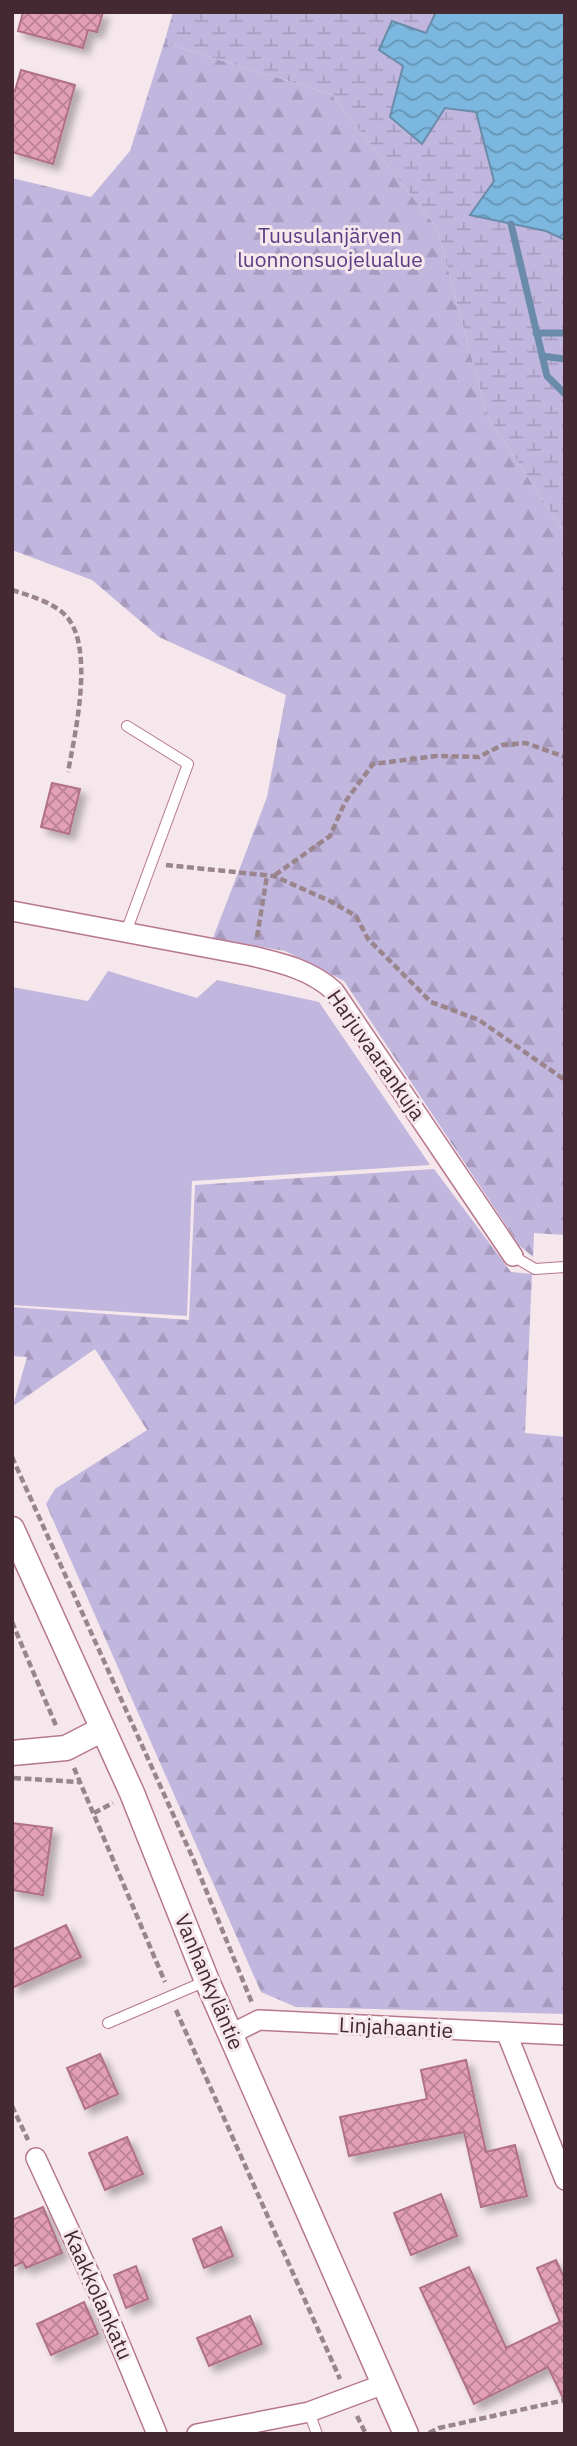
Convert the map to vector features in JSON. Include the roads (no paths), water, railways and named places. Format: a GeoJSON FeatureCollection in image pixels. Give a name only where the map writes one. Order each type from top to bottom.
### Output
{"type":"FeatureCollection","features":[{"type":"Feature","properties":{"kind":"street","name":"Harjuvaarankuja"},"geometry":{"type":"LineString","coordinates":[[12,911],[252,956],[289,965],[323,981],[334,991],[513,1256]]}},
{"type":"Feature","properties":{"kind":"street","name":"Vanhankyläntie"},"geometry":{"type":"LineString","coordinates":[[12,1530],[132,1793],[207,1981],[406,2434]]}},
{"type":"Feature","properties":{"kind":"street"},"geometry":{"type":"LineString","coordinates":[[12,1754],[66,1748],[103,1729]]}},
{"type":"Feature","properties":{"kind":"street","name":"Linjahaantie"},"geometry":{"type":"LineString","coordinates":[[231,2034],[259,2020],[565,2035]]}},
{"type":"Feature","properties":{"kind":"street"},"geometry":{"type":"LineString","coordinates":[[507,2034],[565,2180]]}},
{"type":"Feature","properties":{"kind":"street","name":"Kaakkolankatu"},"geometry":{"type":"LineString","coordinates":[[36,2158],[102,2301],[157,2434]]}},
{"type":"Feature","properties":{"kind":"street"},"geometry":{"type":"LineString","coordinates":[[197,2434],[309,2412],[384,2384]]}},
{"type":"Feature","properties":{"kind":"lane"},"geometry":{"type":"LineString","coordinates":[[126,932],[188,764],[127,726]]}},
{"type":"Feature","properties":{"kind":"lane"},"geometry":{"type":"LineString","coordinates":[[513,1256],[535,1269],[565,1267]]}},
{"type":"Feature","properties":{"kind":"lane"},"geometry":{"type":"LineString","coordinates":[[108,2023],[207,1981]]}},
{"type":"Feature","properties":{"kind":"lane"},"geometry":{"type":"LineString","coordinates":[[309,2412],[317,2434]]}},
{"type":"Feature","properties":{"kind":"water"},"geometry":{"type":"Polygon","coordinates":[[[436,12],[565,12],[565,240],[546,231],[470,215],[494,181],[476,112],[445,108],[422,144],[390,117],[403,66],[379,50],[392,21],[426,33],[436,12]]]}},
{"type":"Feature","properties":{"kind":"waterway"},"geometry":{"type":"LineString","coordinates":[[511,224],[547,376],[565,394]]}},
{"type":"Feature","properties":{"kind":"waterway"},"geometry":{"type":"LineString","coordinates":[[536,333],[565,333]]}},
{"type":"Feature","properties":{"kind":"waterway"},"geometry":{"type":"LineString","coordinates":[[542,356],[565,359]]}},
{"type":"Feature","properties":{"kind":"park label","name":"Tuusulanjärven luonnonsuojelualue"},"geometry":{"type":"Point","coordinates":[330,248]}}]}
